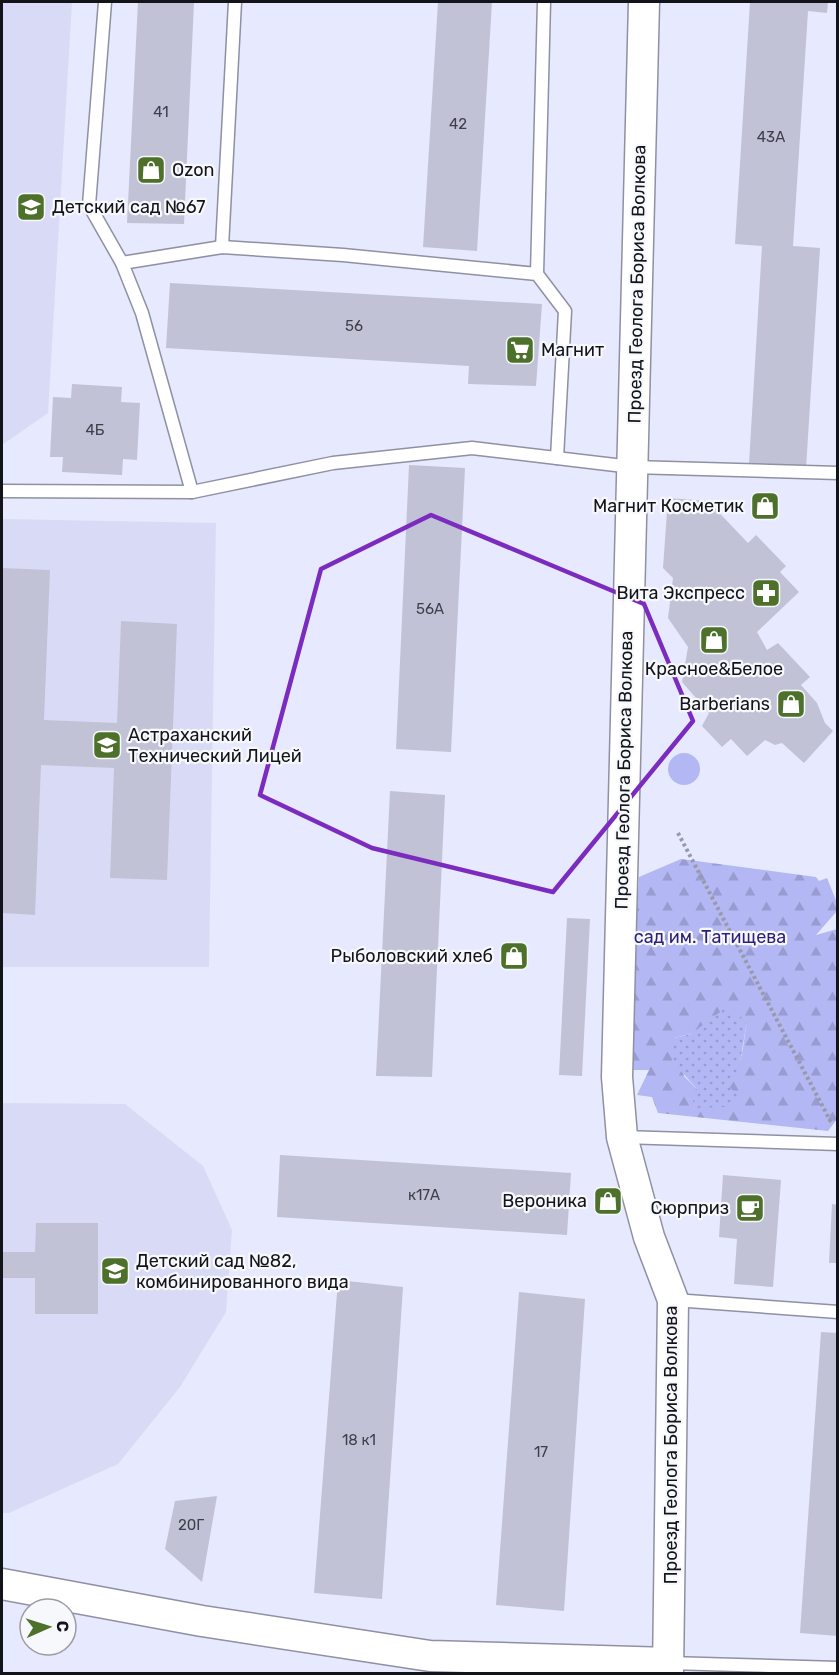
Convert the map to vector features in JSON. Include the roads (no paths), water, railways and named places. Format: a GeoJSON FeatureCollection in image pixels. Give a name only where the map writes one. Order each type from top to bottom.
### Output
{"type":"FeatureCollection","features":[{"type":"Feature","properties":{"kind":"street","name":"Проезд Геолога Бориса Волкова"},"geometry":{"type":"LineString","coordinates":[[644,2],[617,1077],[622,1137],[649,1237],[673,1300],[668,1668]]}},
{"type":"Feature","properties":{"kind":"street"},"geometry":{"type":"LineString","coordinates":[[2,1584],[202,1621],[430,1656],[668,1668]]}},
{"type":"Feature","properties":{"kind":"lane"},"geometry":{"type":"LineString","coordinates":[[105,2],[89,205],[122,263],[141,314],[192,492]]}},
{"type":"Feature","properties":{"kind":"lane"},"geometry":{"type":"LineString","coordinates":[[222,247],[235,2]]}},
{"type":"Feature","properties":{"kind":"lane"},"geometry":{"type":"LineString","coordinates":[[544,2],[537,274],[565,311],[557,458]]}},
{"type":"Feature","properties":{"kind":"lane"},"geometry":{"type":"LineString","coordinates":[[122,263],[222,247],[343,255],[537,274]]}},
{"type":"Feature","properties":{"kind":"lane"},"geometry":{"type":"LineString","coordinates":[[2,491],[192,492],[333,463],[472,448],[632,467],[837,473]]}},
{"type":"Feature","properties":{"kind":"lane"},"geometry":{"type":"LineString","coordinates":[[622,1137],[837,1144]]}},
{"type":"Feature","properties":{"kind":"lane"},"geometry":{"type":"LineString","coordinates":[[673,1300],[837,1311]]}},
{"type":"Feature","properties":{"kind":"lane"},"geometry":{"type":"LineString","coordinates":[[668,1668],[837,1668]]}},
{"type":"Feature","properties":{"kind":"place","name":"Ozon"},"geometry":{"type":"Point","coordinates":[151,170]}},
{"type":"Feature","properties":{"kind":"place","name":"Детский сад №67"},"geometry":{"type":"Point","coordinates":[31,207]}},
{"type":"Feature","properties":{"kind":"place","name":"Магнит"},"geometry":{"type":"Point","coordinates":[520,350]}},
{"type":"Feature","properties":{"kind":"place","name":"Магнит Косметик"},"geometry":{"type":"Point","coordinates":[765,506]}},
{"type":"Feature","properties":{"kind":"place","name":"Вита Экспресс"},"geometry":{"type":"Point","coordinates":[766,593]}},
{"type":"Feature","properties":{"kind":"place","name":"Красное&Белое"},"geometry":{"type":"Point","coordinates":[714,640]}},
{"type":"Feature","properties":{"kind":"place","name":"Barberians"},"geometry":{"type":"Point","coordinates":[791,704]}},
{"type":"Feature","properties":{"kind":"place","name":"Астраханский Технический Лицей"},"geometry":{"type":"Point","coordinates":[107,745]}},
{"type":"Feature","properties":{"kind":"place","name":"Рыболовский хлеб"},"geometry":{"type":"Point","coordinates":[514,956]}},
{"type":"Feature","properties":{"kind":"place","name":"Вероника"},"geometry":{"type":"Point","coordinates":[608,1201]}},
{"type":"Feature","properties":{"kind":"place","name":"Сюрприз"},"geometry":{"type":"Point","coordinates":[750,1208]}},
{"type":"Feature","properties":{"kind":"place","name":"Детский сад №82, комбинированного вида"},"geometry":{"type":"Point","coordinates":[115,1271]}},
{"type":"Feature","properties":{"kind":"park label","name":"сад им. Татищева"},"geometry":{"type":"Point","coordinates":[710,937]}}]}
